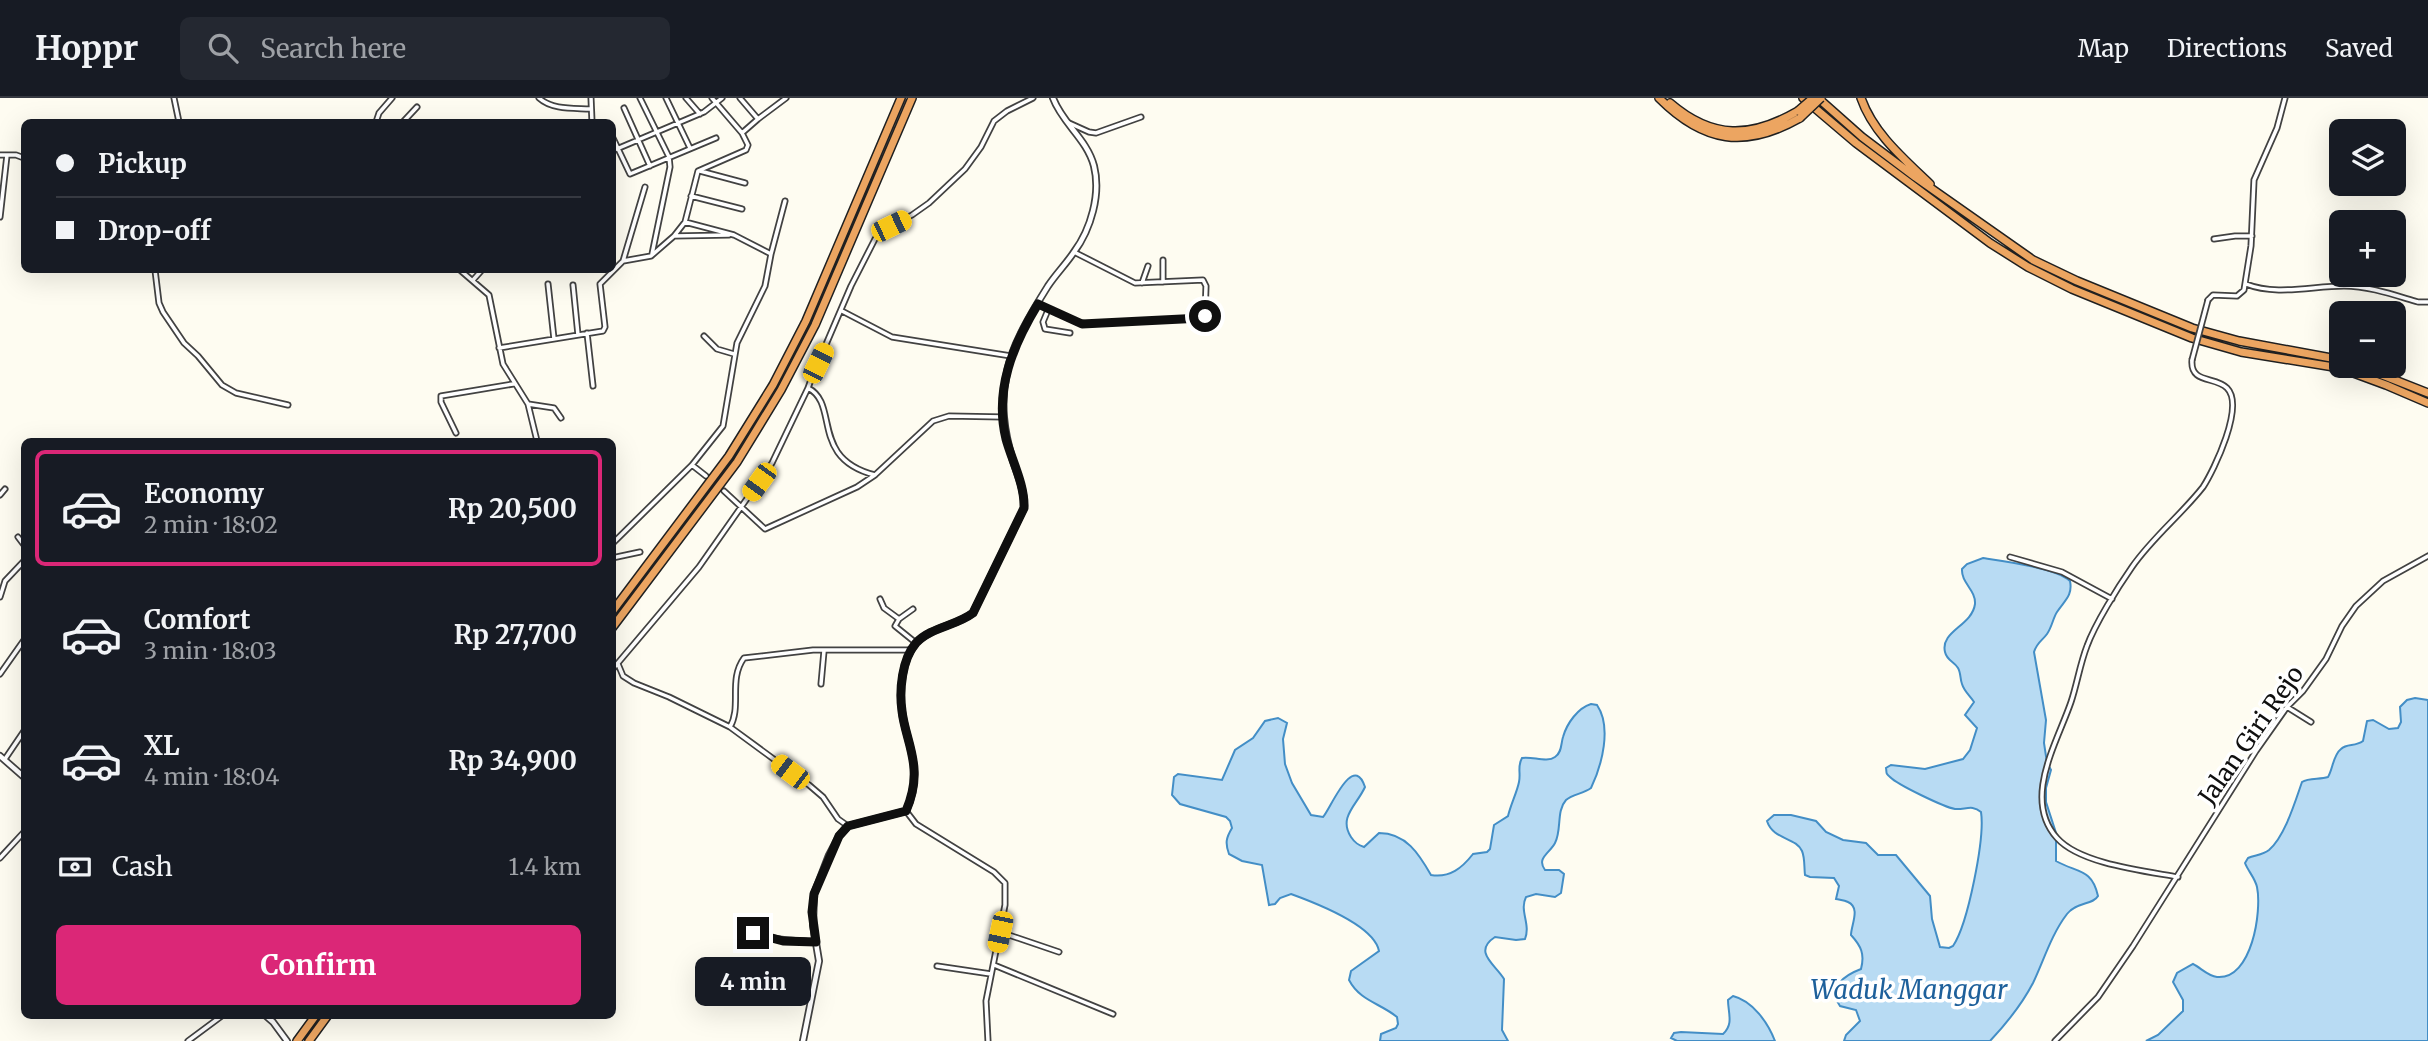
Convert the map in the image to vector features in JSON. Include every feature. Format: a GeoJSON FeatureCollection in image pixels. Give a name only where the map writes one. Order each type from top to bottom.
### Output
{"type":"FeatureCollection","features":[{"type":"Feature","properties":{"kind":"highway"},"geometry":{"type":"LineString","coordinates":[[616,607],[729,456],[773,385],[806,321],[901,98]]}},
{"type":"Feature","properties":{"kind":"highway"},"geometry":{"type":"LineString","coordinates":[[616,623],[737,462],[781,390],[815,325],[912,98]]}},
{"type":"Feature","properties":{"kind":"highway"},"geometry":{"type":"LineString","coordinates":[[1659,98],[1690,125],[1720,136],[1738,139],[1772,132],[1799,115],[1817,98],[1862,137],[2033,260],[2192,328],[2239,341],[2329,358]]}},
{"type":"Feature","properties":{"kind":"highway"},"geometry":{"type":"LineString","coordinates":[[1665,98],[1686,116],[1704,126],[1737,132],[1769,126],[1799,115]]}},
{"type":"Feature","properties":{"kind":"highway"},"geometry":{"type":"LineString","coordinates":[[1803,98],[1856,144],[1990,243],[2028,267],[2072,289],[2192,338],[2241,352],[2340,368],[2428,404]]}},
{"type":"Feature","properties":{"kind":"highway"},"geometry":{"type":"LineString","coordinates":[[1861,98],[1872,121],[1904,159],[1966,214]]}},
{"type":"Feature","properties":{"kind":"highway"},"geometry":{"type":"LineString","coordinates":[[2390,378],[2428,393]]}},
{"type":"Feature","properties":{"kind":"highway"},"geometry":{"type":"LineString","coordinates":[[298,1041],[313,1019]]}},
{"type":"Feature","properties":{"kind":"highway"},"geometry":{"type":"LineString","coordinates":[[309,1041],[325,1019]]}},
{"type":"Feature","properties":{"kind":"street"},"geometry":{"type":"LineString","coordinates":[[174,98],[178,119]]}},
{"type":"Feature","properties":{"kind":"street"},"geometry":{"type":"LineString","coordinates":[[377,119],[392,98]]}},
{"type":"Feature","properties":{"kind":"street"},"geometry":{"type":"LineString","coordinates":[[539,98],[557,106],[590,109]]}},
{"type":"Feature","properties":{"kind":"street"},"geometry":{"type":"LineString","coordinates":[[591,98],[592,119]]}},
{"type":"Feature","properties":{"kind":"street"},"geometry":{"type":"LineString","coordinates":[[640,98],[669,158],[670,176],[651,256]]}},
{"type":"Feature","properties":{"kind":"street"},"geometry":{"type":"LineString","coordinates":[[666,98],[690,148]]}},
{"type":"Feature","properties":{"kind":"street"},"geometry":{"type":"LineString","coordinates":[[686,98],[700,114]]}},
{"type":"Feature","properties":{"kind":"street"},"geometry":{"type":"LineString","coordinates":[[616,150],[700,114],[714,100],[722,98]]}},
{"type":"Feature","properties":{"kind":"street"},"geometry":{"type":"LineString","coordinates":[[740,98],[758,119]]}},
{"type":"Feature","properties":{"kind":"street"},"geometry":{"type":"LineString","coordinates":[[744,103],[749,98]]}},
{"type":"Feature","properties":{"kind":"street"},"geometry":{"type":"LineString","coordinates":[[742,133],[786,98]]}},
{"type":"Feature","properties":{"kind":"street"},"geometry":{"type":"LineString","coordinates":[[848,826],[838,819],[823,797],[809,785],[730,727],[634,683],[623,676],[618,664],[699,567],[772,463],[808,388],[851,286],[875,239],[929,203],[965,169],[981,147],[994,121],[1032,98]]}},
{"type":"Feature","properties":{"kind":"street"},"geometry":{"type":"LineString","coordinates":[[906,811],[912,793],[914,767],[901,708],[904,668],[916,643],[932,632],[973,613],[1022,515],[1024,496],[1006,439],[1003,417],[1004,388],[1011,356],[1048,286],[1085,233],[1094,208],[1096,179],[1090,154],[1053,98]]}},
{"type":"Feature","properties":{"kind":"street"},"geometry":{"type":"LineString","coordinates":[[2178,877],[2085,855],[2065,845],[2048,826],[2043,807],[2043,782],[2090,638],[2139,558],[2203,487],[2225,438],[2232,413],[2231,394],[2225,386],[2196,376],[2192,369],[2192,360],[2210,296],[2239,295],[2246,284],[2252,236],[2254,180],[2286,98]]}},
{"type":"Feature","properties":{"kind":"street"},"geometry":{"type":"LineString","coordinates":[[698,171],[746,150],[748,145],[742,133],[714,100]]}},
{"type":"Feature","properties":{"kind":"street"},"geometry":{"type":"LineString","coordinates":[[406,119],[416,107]]}},
{"type":"Feature","properties":{"kind":"street"},"geometry":{"type":"LineString","coordinates":[[624,108],[650,166]]}},
{"type":"Feature","properties":{"kind":"street"},"geometry":{"type":"LineString","coordinates":[[1069,123],[1096,133],[1142,117]]}},
{"type":"Feature","properties":{"kind":"street"},"geometry":{"type":"LineString","coordinates":[[616,152],[628,173],[633,173],[716,138]]}},
{"type":"Feature","properties":{"kind":"street"},"geometry":{"type":"LineString","coordinates":[[0,155],[21,157]]}},
{"type":"Feature","properties":{"kind":"street"},"geometry":{"type":"LineString","coordinates":[[0,217],[7,155]]}},
{"type":"Feature","properties":{"kind":"street"},"geometry":{"type":"LineString","coordinates":[[698,171],[745,183]]}},
{"type":"Feature","properties":{"kind":"street"},"geometry":{"type":"LineString","coordinates":[[623,261],[651,256],[674,236],[685,222],[698,171]]}},
{"type":"Feature","properties":{"kind":"street"},"geometry":{"type":"LineString","coordinates":[[616,268],[623,261],[645,187]]}},
{"type":"Feature","properties":{"kind":"street"},"geometry":{"type":"LineString","coordinates":[[691,196],[742,209]]}},
{"type":"Feature","properties":{"kind":"street"},"geometry":{"type":"LineString","coordinates":[[616,540],[692,466],[723,426],[737,343],[765,286],[785,201]]}},
{"type":"Feature","properties":{"kind":"street"},"geometry":{"type":"LineString","coordinates":[[685,222],[734,235],[771,254]]}},
{"type":"Feature","properties":{"kind":"street"},"geometry":{"type":"LineString","coordinates":[[674,236],[734,235]]}},
{"type":"Feature","properties":{"kind":"street"},"geometry":{"type":"LineString","coordinates":[[2214,239],[2252,236]]}},
{"type":"Feature","properties":{"kind":"street"},"geometry":{"type":"LineString","coordinates":[[1038,304],[1082,324],[1204,317],[1204,280],[1133,282],[1074,252]]}},
{"type":"Feature","properties":{"kind":"street"},"geometry":{"type":"LineString","coordinates":[[1163,260],[1163,282]]}},
{"type":"Feature","properties":{"kind":"street"},"geometry":{"type":"LineString","coordinates":[[1142,283],[1148,266]]}},
{"type":"Feature","properties":{"kind":"street"},"geometry":{"type":"LineString","coordinates":[[155,273],[159,303],[163,312],[184,343],[222,385],[236,393],[288,405]]}},
{"type":"Feature","properties":{"kind":"street"},"geometry":{"type":"LineString","coordinates":[[464,273],[489,295],[503,364],[513,384],[528,404],[536,438]]}},
{"type":"Feature","properties":{"kind":"street"},"geometry":{"type":"LineString","coordinates":[[473,280],[479,273]]}},
{"type":"Feature","properties":{"kind":"street"},"geometry":{"type":"LineString","coordinates":[[499,348],[604,329],[599,286],[611,273]]}},
{"type":"Feature","properties":{"kind":"street"},"geometry":{"type":"LineString","coordinates":[[548,284],[554,339]]}},
{"type":"Feature","properties":{"kind":"street"},"geometry":{"type":"LineString","coordinates":[[2246,284],[2277,289],[2355,286],[2418,302],[2428,302]]}},
{"type":"Feature","properties":{"kind":"street"},"geometry":{"type":"LineString","coordinates":[[573,285],[578,335]]}},
{"type":"Feature","properties":{"kind":"street"},"geometry":{"type":"LineString","coordinates":[[1048,310],[1043,322],[1045,328],[1070,333]]}},
{"type":"Feature","properties":{"kind":"street"},"geometry":{"type":"LineString","coordinates":[[842,311],[892,337],[1011,356]]}},
{"type":"Feature","properties":{"kind":"street"},"geometry":{"type":"LineString","coordinates":[[587,333],[593,386]]}},
{"type":"Feature","properties":{"kind":"street"},"geometry":{"type":"LineString","coordinates":[[704,336],[717,349],[734,355]]}},
{"type":"Feature","properties":{"kind":"street"},"geometry":{"type":"LineString","coordinates":[[456,433],[441,402],[441,396],[513,384]]}},
{"type":"Feature","properties":{"kind":"street"},"geometry":{"type":"LineString","coordinates":[[808,388],[823,404],[825,423],[839,454],[848,464],[875,475]]}},
{"type":"Feature","properties":{"kind":"street"},"geometry":{"type":"LineString","coordinates":[[528,404],[554,408],[561,418]]}},
{"type":"Feature","properties":{"kind":"street"},"geometry":{"type":"LineString","coordinates":[[724,491],[765,529],[857,487],[875,475],[933,421],[949,416],[1003,417]]}},
{"type":"Feature","properties":{"kind":"street"},"geometry":{"type":"LineString","coordinates":[[692,466],[706,476]]}},
{"type":"Feature","properties":{"kind":"street"},"geometry":{"type":"LineString","coordinates":[[0,495],[5,489]]}},
{"type":"Feature","properties":{"kind":"street"},"geometry":{"type":"LineString","coordinates":[[18,537],[21,541]]}},
{"type":"Feature","properties":{"kind":"street"},"geometry":{"type":"LineString","coordinates":[[616,557],[640,552]]}},
{"type":"Feature","properties":{"kind":"street","name":"Jalan Giri Rejo"},"geometry":{"type":"LineString","coordinates":[[2055,1041],[2098,997],[2178,877],[2256,751],[2326,659],[2342,626],[2356,606],[2383,581],[2428,556]]}},
{"type":"Feature","properties":{"kind":"street"},"geometry":{"type":"LineString","coordinates":[[2010,557],[2062,572],[2112,599]]}},
{"type":"Feature","properties":{"kind":"street"},"geometry":{"type":"LineString","coordinates":[[0,597],[5,581],[21,564]]}},
{"type":"Feature","properties":{"kind":"street"},"geometry":{"type":"LineString","coordinates":[[880,599],[884,608],[899,620]]}},
{"type":"Feature","properties":{"kind":"street"},"geometry":{"type":"LineString","coordinates":[[914,609],[895,625],[916,643]]}},
{"type":"Feature","properties":{"kind":"street"},"geometry":{"type":"LineString","coordinates":[[0,674],[21,644]]}},
{"type":"Feature","properties":{"kind":"street"},"geometry":{"type":"LineString","coordinates":[[730,727],[736,715],[736,676],[744,658],[824,651],[912,650]]}},
{"type":"Feature","properties":{"kind":"street"},"geometry":{"type":"LineString","coordinates":[[821,684],[824,651]]}},
{"type":"Feature","properties":{"kind":"street"},"geometry":{"type":"LineString","coordinates":[[2287,707],[2311,722]]}},
{"type":"Feature","properties":{"kind":"street"},"geometry":{"type":"LineString","coordinates":[[21,735],[2,757],[21,774]]}},
{"type":"Feature","properties":{"kind":"street"},"geometry":{"type":"LineString","coordinates":[[803,1041],[818,966],[812,912],[814,894],[834,844],[848,826],[906,811]]}},
{"type":"Feature","properties":{"kind":"street"},"geometry":{"type":"LineString","coordinates":[[906,811],[916,824],[1003,879],[1006,891],[985,1011],[988,1041]]}},
{"type":"Feature","properties":{"kind":"street"},"geometry":{"type":"LineString","coordinates":[[0,858],[21,836]]}},
{"type":"Feature","properties":{"kind":"street"},"geometry":{"type":"LineString","coordinates":[[740,923],[753,933],[768,938],[816,942]]}},
{"type":"Feature","properties":{"kind":"street"},"geometry":{"type":"LineString","coordinates":[[1000,932],[1059,952]]}},
{"type":"Feature","properties":{"kind":"street"},"geometry":{"type":"LineString","coordinates":[[994,965],[1114,1014]]}},
{"type":"Feature","properties":{"kind":"street"},"geometry":{"type":"LineString","coordinates":[[937,966],[991,974]]}},
{"type":"Feature","properties":{"kind":"street"},"geometry":{"type":"LineString","coordinates":[[189,1040],[218,1019]]}},
{"type":"Feature","properties":{"kind":"street"},"geometry":{"type":"LineString","coordinates":[[274,1019],[288,1041]]}},
{"type":"Feature","properties":{"kind":"water","name":"Waduk Manggar"},"geometry":{"type":"Polygon","coordinates":[[[1983,558],[2042,569],[2070,581],[2069,594],[2034,652],[2046,720],[2044,743],[2047,763],[2051,770],[2046,788],[2046,802],[2056,833],[2056,861],[2088,876],[2098,896],[2075,907],[2061,922],[2029,991],[1990,1041],[1844,1041],[1846,1035],[1860,1021],[1856,1010],[1840,1006],[1836,993],[1844,978],[1861,969],[1861,950],[1851,935],[1854,908],[1848,902],[1836,899],[1839,886],[1834,878],[1805,875],[1804,857],[1799,846],[1774,832],[1767,821],[1774,815],[1791,815],[1816,821],[1826,832],[1843,840],[1866,843],[1878,855],[1896,855],[1930,896],[1932,919],[1940,947],[1953,946],[1959,935],[1974,880],[1982,824],[1981,812],[1971,808],[1955,809],[1932,800],[1895,781],[1887,775],[1886,768],[1891,765],[1925,769],[1963,759],[1970,750],[1977,728],[1965,715],[1974,702],[1963,687],[1958,668],[1946,655],[1945,645],[1952,633],[1973,612],[1975,604],[1962,569],[1967,564],[1983,558]]]}},
{"type":"Feature","properties":{"kind":"water"},"geometry":{"type":"Polygon","coordinates":[[[2407,700],[2428,700],[2428,1041],[2146,1041],[2158,1035],[2183,1011],[2183,1000],[2173,982],[2177,973],[2193,964],[2217,977],[2229,975],[2239,968],[2252,942],[2258,912],[2256,884],[2245,863],[2248,858],[2267,852],[2275,844],[2289,818],[2302,782],[2328,777],[2338,752],[2343,747],[2363,741],[2367,721],[2373,720],[2389,729],[2398,728],[2401,722],[2400,707],[2407,700]]]}},
{"type":"Feature","properties":{"kind":"water"},"geometry":{"type":"Polygon","coordinates":[[[1591,704],[1597,705],[1604,724],[1604,746],[1599,768],[1591,788],[1569,798],[1563,804],[1557,838],[1542,862],[1545,870],[1559,870],[1564,874],[1561,893],[1555,897],[1536,894],[1526,897],[1525,939],[1495,937],[1486,948],[1488,958],[1504,979],[1502,1030],[1508,1041],[1380,1041],[1381,1034],[1396,1028],[1397,1017],[1359,993],[1349,980],[1351,971],[1379,951],[1375,941],[1341,916],[1291,894],[1269,905],[1262,865],[1242,861],[1229,854],[1227,838],[1232,828],[1230,821],[1226,817],[1180,804],[1172,795],[1174,777],[1178,774],[1222,780],[1235,750],[1253,738],[1265,721],[1278,718],[1287,723],[1283,739],[1285,764],[1292,783],[1311,815],[1323,817],[1348,779],[1354,776],[1360,778],[1365,787],[1350,811],[1347,823],[1354,841],[1364,847],[1379,833],[1397,837],[1411,846],[1431,875],[1444,875],[1460,868],[1473,854],[1490,849],[1494,825],[1508,816],[1518,786],[1522,758],[1552,759],[1560,750],[1570,721],[1591,704]]]}},
{"type":"Feature","properties":{"kind":"water","name":"Waduk Manggar"},"geometry":{"type":"Polygon","coordinates":[[[1733,996],[1747,1003],[1759,1014],[1775,1041],[1677,1041],[1671,1038],[1674,1033],[1681,1032],[1723,1034],[1729,1022],[1728,1000],[1733,996]]]}},
{"type":"Feature","properties":{"kind":"route"},"geometry":{"type":"LineString","coordinates":[[753,933],[783,941],[816,942],[812,912],[814,894],[839,836],[848,826],[906,811],[914,774],[901,708],[905,664],[916,643],[925,636],[973,613],[1022,515],[1024,496],[1004,429],[1004,388],[1011,356],[1038,304],[1082,324],[1205,316]]}}]}
